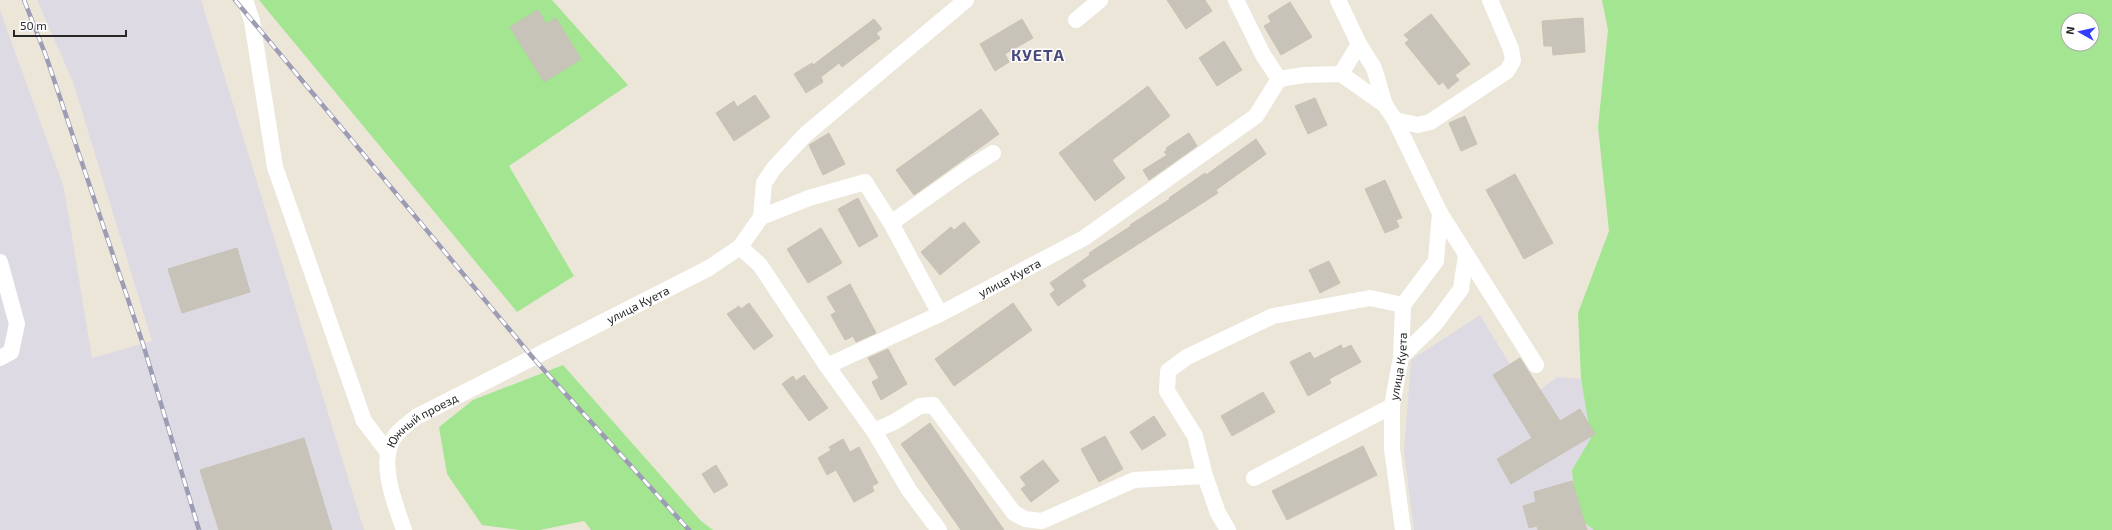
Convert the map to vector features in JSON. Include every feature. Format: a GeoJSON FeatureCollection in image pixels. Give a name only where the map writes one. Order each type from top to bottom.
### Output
{"type":"FeatureCollection","features":[{"type":"Feature","properties":{"kind":"street"},"geometry":{"type":"LineString","coordinates":[[244,0],[252,21],[275,167],[364,421],[387,451]]}},
{"type":"Feature","properties":{"kind":"street","name":"улица Куета"},"geometry":{"type":"LineString","coordinates":[[534,359],[709,268],[740,247],[761,217],[764,183],[774,168],[812,128],[966,0]]}},
{"type":"Feature","properties":{"kind":"street"},"geometry":{"type":"LineString","coordinates":[[1076,20],[1100,0]]}},
{"type":"Feature","properties":{"kind":"street"},"geometry":{"type":"LineString","coordinates":[[1236,0],[1263,55],[1279,79],[1304,75],[1341,74],[1385,105]]}},
{"type":"Feature","properties":{"kind":"street"},"geometry":{"type":"LineString","coordinates":[[1338,0],[1359,44],[1374,68],[1385,105],[1395,120],[1440,213],[1536,365]]}},
{"type":"Feature","properties":{"kind":"street"},"geometry":{"type":"LineString","coordinates":[[1395,120],[1418,125],[1430,122],[1507,70],[1513,61],[1511,48],[1490,0]]}},
{"type":"Feature","properties":{"kind":"street"},"geometry":{"type":"LineString","coordinates":[[1341,74],[1359,44]]}},
{"type":"Feature","properties":{"kind":"street","name":"улица Куета"},"geometry":{"type":"LineString","coordinates":[[827,366],[940,314],[1084,238],[1256,116],[1279,79]]}},
{"type":"Feature","properties":{"kind":"street"},"geometry":{"type":"LineString","coordinates":[[891,223],[966,170],[993,153]]}},
{"type":"Feature","properties":{"kind":"street"},"geometry":{"type":"LineString","coordinates":[[761,217],[809,198],[865,182],[891,223],[940,314]]}},
{"type":"Feature","properties":{"kind":"street"},"geometry":{"type":"LineString","coordinates":[[1228,530],[1218,512],[1205,476],[1195,436],[1167,391],[1168,371],[1187,357],[1273,316],[1370,298],[1403,304],[1436,261],[1440,213]]}},
{"type":"Feature","properties":{"kind":"street"},"geometry":{"type":"LineString","coordinates":[[740,247],[760,265],[827,366],[874,431],[909,490],[939,530]]}},
{"type":"Feature","properties":{"kind":"street"},"geometry":{"type":"LineString","coordinates":[[1401,357],[1435,324],[1460,290],[1466,255]]}},
{"type":"Feature","properties":{"kind":"street"},"geometry":{"type":"LineString","coordinates":[[0,262],[17,324],[11,352],[0,358]]}},
{"type":"Feature","properties":{"kind":"street","name":"улица Куета"},"geometry":{"type":"LineString","coordinates":[[1403,304],[1401,357],[1392,406],[1392,449],[1403,530]]}},
{"type":"Feature","properties":{"kind":"street","name":"Южный проезд"},"geometry":{"type":"LineString","coordinates":[[404,530],[387,467],[387,451],[395,435],[416,417],[534,359]]}},
{"type":"Feature","properties":{"kind":"street"},"geometry":{"type":"LineString","coordinates":[[874,431],[894,422],[920,406],[933,405],[1014,513],[1025,519],[1042,521],[1134,480],[1205,476]]}},
{"type":"Feature","properties":{"kind":"street"},"geometry":{"type":"LineString","coordinates":[[1254,478],[1392,406]]}},
{"type":"Feature","properties":{"kind":"shaded area"},"geometry":{"type":"Polygon","coordinates":[[[37,0],[201,0],[364,530],[0,530],[0,10],[64,188],[92,358],[152,341],[73,82],[37,0]]]}},
{"type":"Feature","properties":{"kind":"shaded area"},"geometry":{"type":"Polygon","coordinates":[[[1480,315],[1530,397],[1557,377],[1581,379],[1592,438],[1572,470],[1576,516],[1594,530],[1414,530],[1404,452],[1411,360],[1480,315]]]}},
{"type":"Feature","properties":{"kind":"green space"},"geometry":{"type":"Polygon","coordinates":[[[259,0],[552,0],[628,85],[509,166],[574,276],[517,312],[259,0]]]}},
{"type":"Feature","properties":{"kind":"green space"},"geometry":{"type":"Polygon","coordinates":[[[1602,0],[2112,0],[2112,530],[1594,530],[1576,516],[1572,470],[1591,438],[1581,379],[1578,313],[1609,231],[1598,127],[1608,30],[1602,0]]]}},
{"type":"Feature","properties":{"kind":"green space"},"geometry":{"type":"Polygon","coordinates":[[[563,365],[701,521],[713,530],[591,530],[584,521],[540,530],[520,530],[482,525],[447,474],[439,427],[473,400],[563,365]]]}},
{"type":"Feature","properties":{"kind":"building"},"geometry":{"type":"Polygon","coordinates":[[[1167,0],[1205,0],[1212,11],[1186,29],[1167,0]]]}},
{"type":"Feature","properties":{"kind":"building"},"geometry":{"type":"Polygon","coordinates":[[[1290,2],[1312,37],[1281,55],[1264,26],[1271,22],[1268,16],[1290,2]]]}},
{"type":"Feature","properties":{"kind":"building"},"geometry":{"type":"Polygon","coordinates":[[[538,10],[546,24],[556,18],[581,59],[544,82],[510,27],[538,10]]]}},
{"type":"Feature","properties":{"kind":"building"},"geometry":{"type":"Polygon","coordinates":[[[1431,14],[1470,64],[1455,75],[1459,80],[1448,89],[1443,82],[1439,85],[1405,43],[1409,40],[1404,35],[1431,14]]]}},
{"type":"Feature","properties":{"kind":"building"},"geometry":{"type":"Polygon","coordinates":[[[1583,18],[1585,52],[1553,55],[1552,46],[1544,46],[1542,21],[1583,18]]]}},
{"type":"Feature","properties":{"kind":"building"},"geometry":{"type":"Polygon","coordinates":[[[874,19],[882,29],[876,33],[880,38],[842,67],[839,63],[821,77],[823,82],[806,93],[794,74],[812,63],[813,65],[874,19]]]}},
{"type":"Feature","properties":{"kind":"building"},"geometry":{"type":"Polygon","coordinates":[[[1022,19],[1033,38],[1005,54],[1009,62],[995,71],[980,44],[1022,19]]]}},
{"type":"Feature","properties":{"kind":"building"},"geometry":{"type":"Polygon","coordinates":[[[1224,41],[1242,70],[1217,86],[1199,58],[1224,41]]]}},
{"type":"Feature","properties":{"kind":"building"},"geometry":{"type":"Polygon","coordinates":[[[1148,86],[1170,116],[1112,160],[1125,178],[1095,201],[1059,153],[1148,86]]]}},
{"type":"Feature","properties":{"kind":"building"},"geometry":{"type":"Polygon","coordinates":[[[755,95],[770,117],[734,141],[716,113],[734,101],[737,107],[755,95]]]}},
{"type":"Feature","properties":{"kind":"building"},"geometry":{"type":"Polygon","coordinates":[[[1315,98],[1327,125],[1308,134],[1295,106],[1315,98]]]}},
{"type":"Feature","properties":{"kind":"building"},"geometry":{"type":"Polygon","coordinates":[[[981,109],[999,134],[914,195],[896,170],[981,109]]]}},
{"type":"Feature","properties":{"kind":"building"},"geometry":{"type":"Polygon","coordinates":[[[1465,116],[1477,144],[1461,151],[1449,123],[1465,116]]]}},
{"type":"Feature","properties":{"kind":"building"},"geometry":{"type":"Polygon","coordinates":[[[829,133],[845,164],[823,175],[809,145],[829,133]]]}},
{"type":"Feature","properties":{"kind":"building"},"geometry":{"type":"Polygon","coordinates":[[[1189,133],[1197,146],[1149,180],[1143,170],[1167,155],[1164,152],[1167,150],[1166,148],[1189,133]]]}},
{"type":"Feature","properties":{"kind":"building"},"geometry":{"type":"Polygon","coordinates":[[[1256,139],[1266,154],[1216,190],[1218,193],[1082,280],[1086,286],[1058,306],[1050,294],[1055,290],[1050,283],[1090,255],[1089,253],[1131,226],[1130,225],[1170,199],[1169,198],[1205,173],[1206,175],[1256,139]]]}},
{"type":"Feature","properties":{"kind":"building"},"geometry":{"type":"Polygon","coordinates":[[[1515,174],[1553,243],[1524,259],[1486,190],[1515,174]]]}},
{"type":"Feature","properties":{"kind":"building"},"geometry":{"type":"Polygon","coordinates":[[[1385,180],[1402,218],[1396,220],[1399,227],[1385,233],[1365,189],[1385,180]]]}},
{"type":"Feature","properties":{"kind":"building"},"geometry":{"type":"Polygon","coordinates":[[[858,198],[878,236],[859,247],[838,209],[858,198]]]}},
{"type":"Feature","properties":{"kind":"building"},"geometry":{"type":"Polygon","coordinates":[[[964,222],[980,242],[940,275],[921,252],[951,227],[954,230],[964,222]]]}},
{"type":"Feature","properties":{"kind":"building"},"geometry":{"type":"Polygon","coordinates":[[[821,228],[842,263],[808,283],[787,249],[821,228]]]}},
{"type":"Feature","properties":{"kind":"building"},"geometry":{"type":"Polygon","coordinates":[[[237,248],[250,292],[182,313],[168,269],[237,248]]]}},
{"type":"Feature","properties":{"kind":"building"},"geometry":{"type":"Polygon","coordinates":[[[1329,261],[1340,283],[1320,293],[1309,270],[1329,261]]]}},
{"type":"Feature","properties":{"kind":"building"},"geometry":{"type":"Polygon","coordinates":[[[850,284],[876,333],[856,342],[853,336],[845,340],[831,315],[836,312],[827,297],[850,284]]]}},
{"type":"Feature","properties":{"kind":"building"},"geometry":{"type":"Polygon","coordinates":[[[749,303],[773,336],[754,350],[727,314],[739,306],[741,309],[749,303]]]}},
{"type":"Feature","properties":{"kind":"building"},"geometry":{"type":"Polygon","coordinates":[[[1013,303],[1032,330],[954,386],[935,359],[1013,303]]]}},
{"type":"Feature","properties":{"kind":"building"},"geometry":{"type":"Polygon","coordinates":[[[1341,345],[1343,349],[1351,345],[1361,362],[1329,379],[1331,383],[1308,396],[1290,362],[1310,352],[1314,359],[1341,345]]]}},
{"type":"Feature","properties":{"kind":"building"},"geometry":{"type":"Polygon","coordinates":[[[888,349],[907,384],[881,400],[872,382],[879,378],[868,358],[888,349]]]}},
{"type":"Feature","properties":{"kind":"building"},"geometry":{"type":"Polygon","coordinates":[[[1520,358],[1560,421],[1580,409],[1595,434],[1511,484],[1497,459],[1532,438],[1493,375],[1520,358]]]}},
{"type":"Feature","properties":{"kind":"building"},"geometry":{"type":"Polygon","coordinates":[[[804,375],[828,408],[809,421],[782,384],[793,376],[796,381],[804,375]]]}},
{"type":"Feature","properties":{"kind":"building"},"geometry":{"type":"Polygon","coordinates":[[[1263,392],[1275,412],[1232,436],[1221,416],[1263,392]]]}},
{"type":"Feature","properties":{"kind":"building"},"geometry":{"type":"Polygon","coordinates":[[[1154,416],[1166,435],[1142,450],[1130,432],[1154,416]]]}},
{"type":"Feature","properties":{"kind":"building"},"geometry":{"type":"Polygon","coordinates":[[[930,423],[1004,530],[961,530],[901,444],[930,423]]]}},
{"type":"Feature","properties":{"kind":"building"},"geometry":{"type":"Polygon","coordinates":[[[1105,436],[1123,469],[1099,482],[1081,449],[1105,436]]]}},
{"type":"Feature","properties":{"kind":"building"},"geometry":{"type":"Polygon","coordinates":[[[304,438],[332,530],[219,530],[200,470],[304,438]]]}},
{"type":"Feature","properties":{"kind":"building"},"geometry":{"type":"Polygon","coordinates":[[[843,439],[850,452],[859,447],[878,483],[872,486],[874,491],[854,502],[836,470],[827,475],[818,458],[831,450],[829,447],[843,439]]]}},
{"type":"Feature","properties":{"kind":"building"},"geometry":{"type":"Polygon","coordinates":[[[1363,446],[1377,475],[1287,520],[1272,491],[1363,446]]]}},
{"type":"Feature","properties":{"kind":"building"},"geometry":{"type":"Polygon","coordinates":[[[1043,460],[1059,481],[1031,502],[1021,489],[1026,485],[1020,477],[1043,460]]]}},
{"type":"Feature","properties":{"kind":"building"},"geometry":{"type":"Polygon","coordinates":[[[716,465],[728,485],[714,493],[702,474],[716,465]]]}},
{"type":"Feature","properties":{"kind":"building"},"geometry":{"type":"Polygon","coordinates":[[[1572,481],[1587,530],[1538,530],[1537,526],[1529,528],[1523,506],[1536,502],[1534,492],[1572,481]]]}},
{"type":"Feature","properties":{"kind":"railway"},"geometry":{"type":"LineString","coordinates":[[24,0],[46,56],[143,344],[199,530]]}},
{"type":"Feature","properties":{"kind":"railway"},"geometry":{"type":"LineString","coordinates":[[235,0],[534,359],[689,530]]}},
{"type":"Feature","properties":{"kind":"district","name":"КУЕТА"},"geometry":{"type":"Point","coordinates":[1038,54]}}]}
